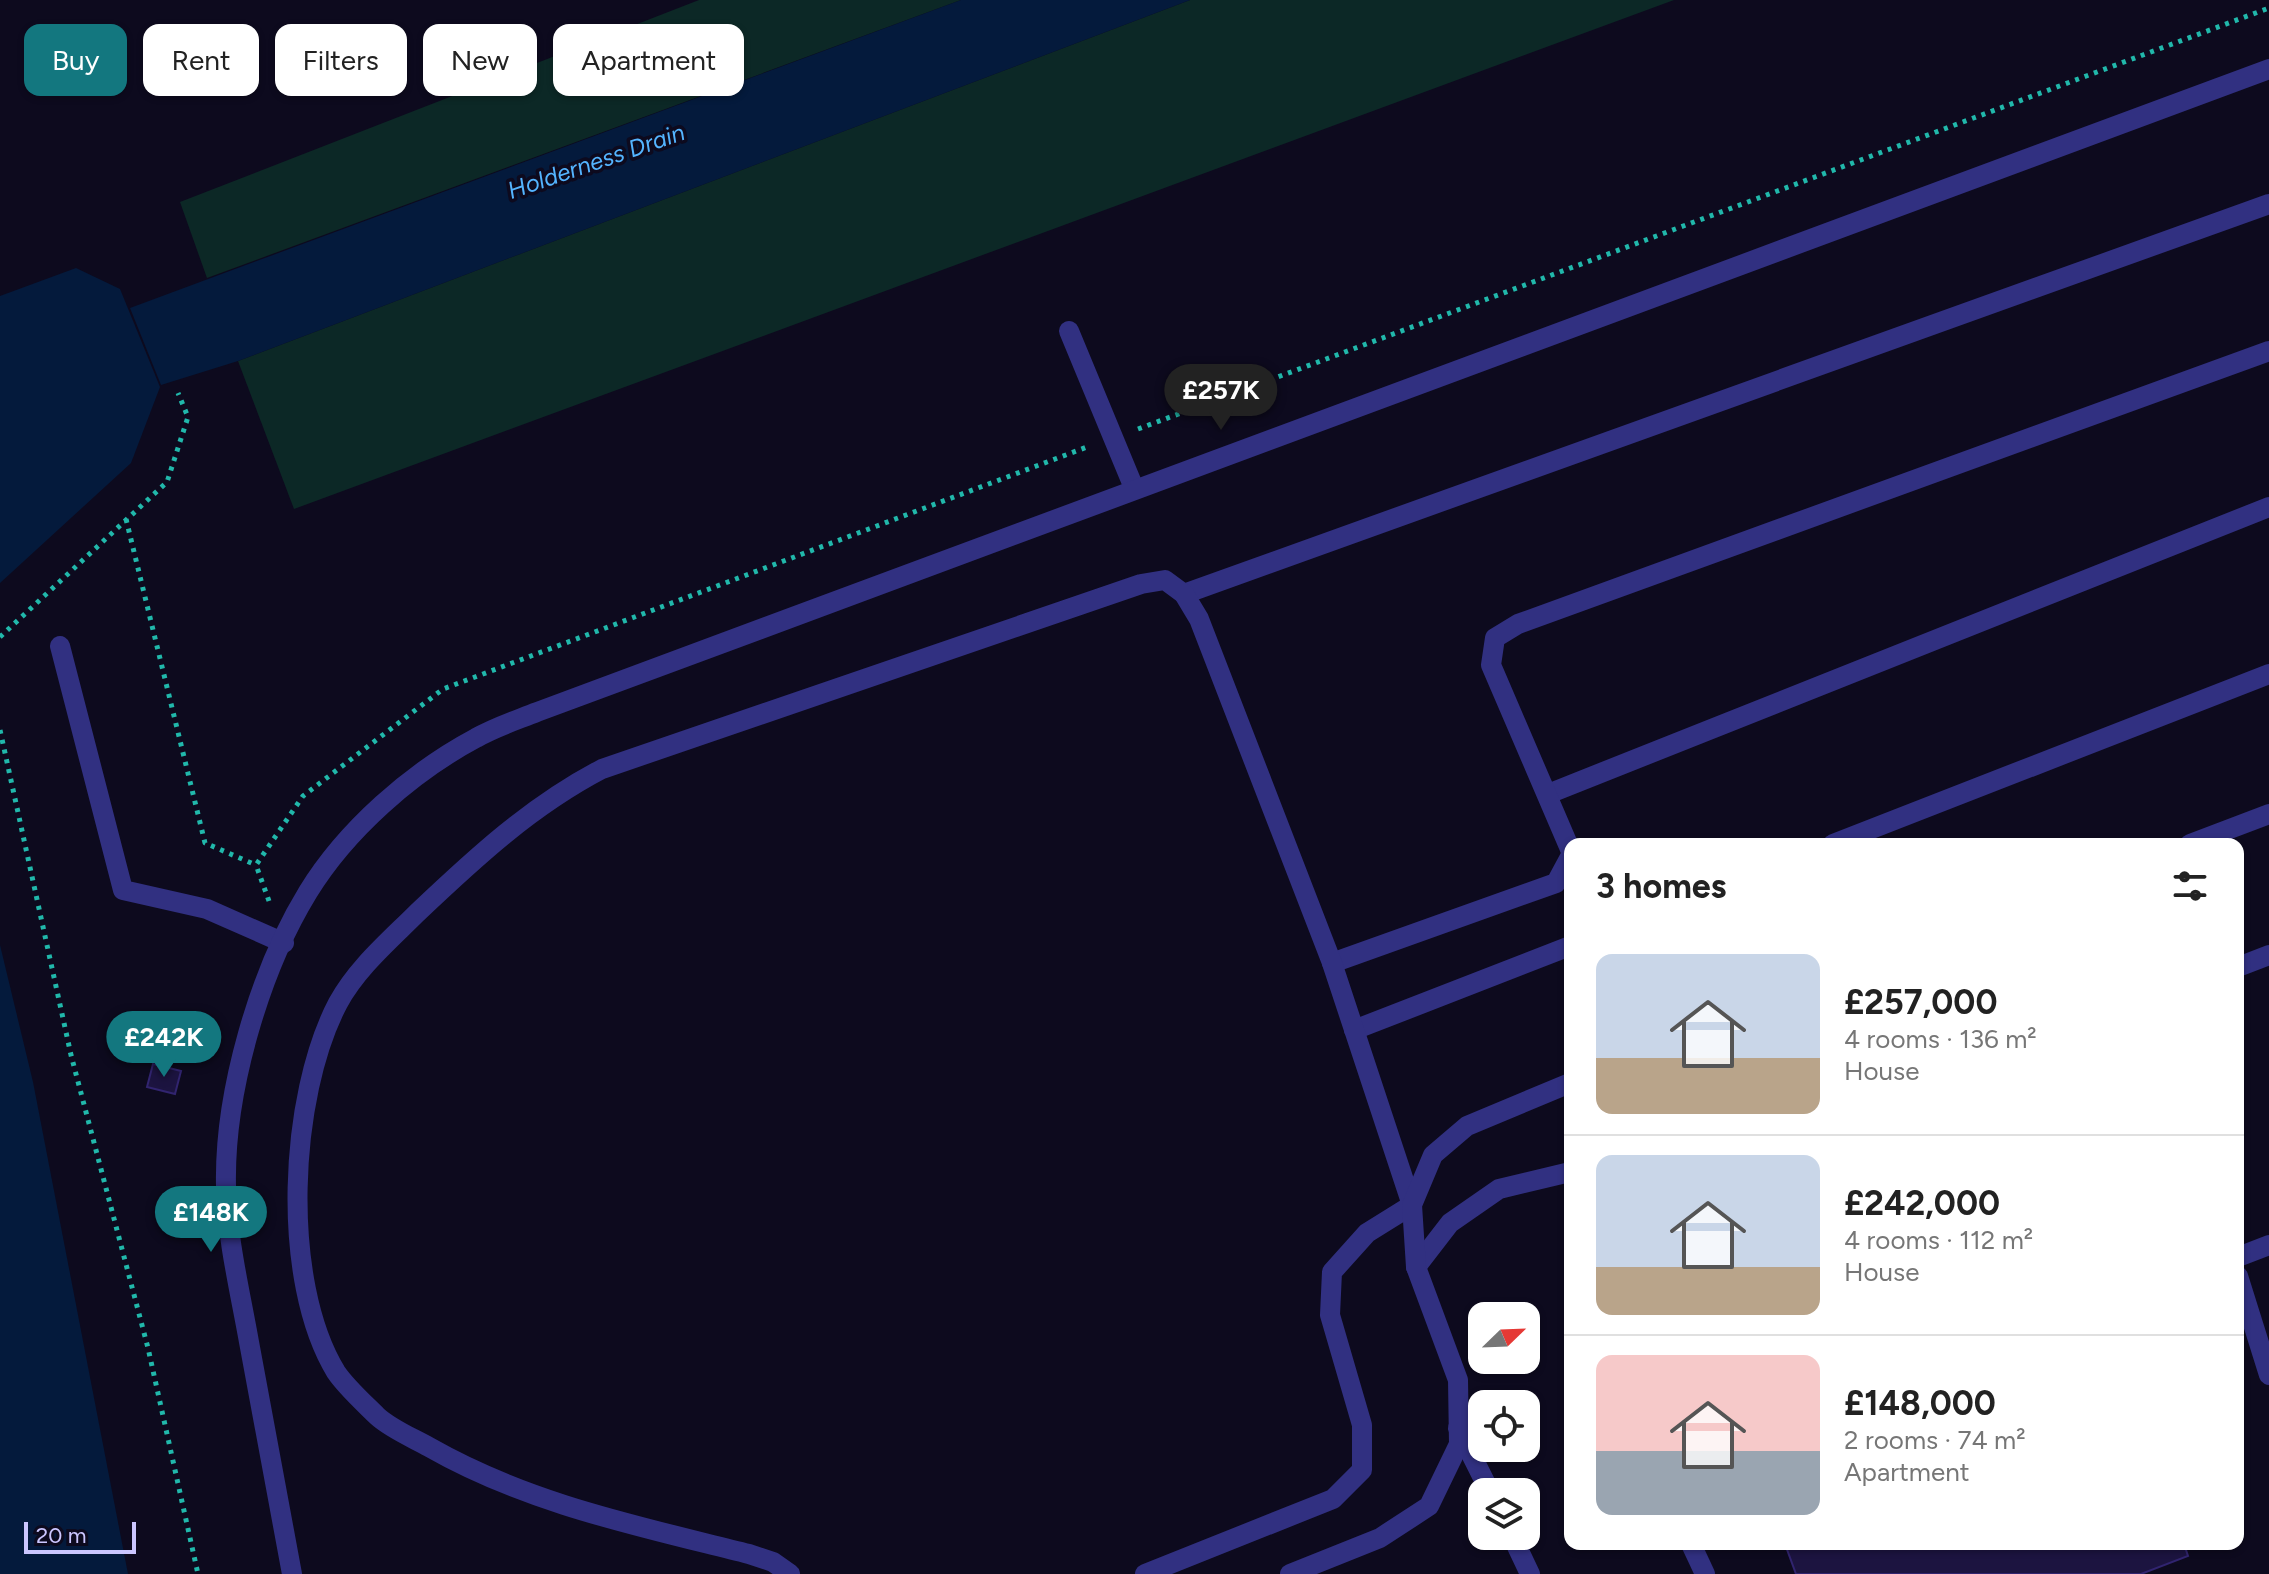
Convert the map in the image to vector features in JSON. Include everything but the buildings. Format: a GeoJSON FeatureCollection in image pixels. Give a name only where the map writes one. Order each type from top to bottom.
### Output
{"type":"FeatureCollection","features":[{"type":"Feature","properties":{"kind":"street"},"geometry":{"type":"LineString","coordinates":[[292,1574],[234,1258],[226,1186],[238,1071],[255,1008],[308,892],[344,846],[382,806],[476,738],[1134,488],[2269,69]]}},
{"type":"Feature","properties":{"kind":"street"},"geometry":{"type":"LineString","coordinates":[[1184,594],[2269,204]]}},
{"type":"Feature","properties":{"kind":"street"},"geometry":{"type":"LineString","coordinates":[[1069,331],[1134,488]]}},
{"type":"Feature","properties":{"kind":"street"},"geometry":{"type":"LineString","coordinates":[[1566,838],[1491,665],[1495,638],[1518,624],[2269,351]]}},
{"type":"Feature","properties":{"kind":"street"},"geometry":{"type":"LineString","coordinates":[[1548,794],[2269,507]]}},
{"type":"Feature","properties":{"kind":"street"},"geometry":{"type":"LineString","coordinates":[[790,1574],[773,1562],[749,1554],[573,1510],[502,1485],[380,1419],[337,1373],[309,1308],[295,1218],[303,1127],[318,1046],[339,1001],[369,959],[522,818],[580,780],[602,769],[1141,584],[1165,580],[1184,594],[1199,619],[1332,963],[1412,1205],[1416,1267],[1458,1380],[1459,1444],[1429,1506],[1380,1538],[1290,1574]]}},
{"type":"Feature","properties":{"kind":"street"},"geometry":{"type":"LineString","coordinates":[[60,646],[123,890],[207,909],[284,943]]}},
{"type":"Feature","properties":{"kind":"street"},"geometry":{"type":"LineString","coordinates":[[1848,838],[2269,674]]}},
{"type":"Feature","properties":{"kind":"street"},"geometry":{"type":"LineString","coordinates":[[2206,838],[2269,814]]}},
{"type":"Feature","properties":{"kind":"street"},"geometry":{"type":"LineString","coordinates":[[1332,963],[1556,883],[1564,868]]}},
{"type":"Feature","properties":{"kind":"street"},"geometry":{"type":"LineString","coordinates":[[1354,1030],[1564,948]]}},
{"type":"Feature","properties":{"kind":"street"},"geometry":{"type":"LineString","coordinates":[[2244,965],[2269,955]]}},
{"type":"Feature","properties":{"kind":"street"},"geometry":{"type":"LineString","coordinates":[[1145,1574],[1333,1499],[1362,1470],[1362,1425],[1330,1315],[1332,1272],[1367,1233],[1412,1205],[1433,1155],[1467,1126],[1564,1086]]}},
{"type":"Feature","properties":{"kind":"street"},"geometry":{"type":"LineString","coordinates":[[1416,1267],[1450,1223],[1499,1189],[1564,1173]]}},
{"type":"Feature","properties":{"kind":"street"},"geometry":{"type":"LineString","coordinates":[[2244,1255],[2269,1245]]}},
{"type":"Feature","properties":{"kind":"street"},"geometry":{"type":"LineString","coordinates":[[2244,1295],[2269,1375]]}},
{"type":"Feature","properties":{"kind":"street"},"geometry":{"type":"LineString","coordinates":[[1458,1428],[1483,1478]]}},
{"type":"Feature","properties":{"kind":"street"},"geometry":{"type":"LineString","coordinates":[[1519,1550],[1530,1574]]}},
{"type":"Feature","properties":{"kind":"street"},"geometry":{"type":"LineString","coordinates":[[1694,1550],[1705,1574]]}},
{"type":"Feature","properties":{"kind":"path"},"geometry":{"type":"LineString","coordinates":[[256,865],[303,796],[443,689],[2269,8]]}},
{"type":"Feature","properties":{"kind":"path"},"geometry":{"type":"LineString","coordinates":[[0,637],[167,482],[188,417],[178,393]]}},
{"type":"Feature","properties":{"kind":"path"},"geometry":{"type":"LineString","coordinates":[[126,519],[205,843],[256,865],[284,943]]}},
{"type":"Feature","properties":{"kind":"path"},"geometry":{"type":"LineString","coordinates":[[0,730],[71,1055],[148,1348],[198,1574]]}},
{"type":"Feature","properties":{"kind":"green space"},"geometry":{"type":"Polygon","coordinates":[[[699,0],[961,0],[744,80],[744,24],[637,24],[699,0]]]}},
{"type":"Feature","properties":{"kind":"green space"},"geometry":{"type":"Polygon","coordinates":[[[1190,0],[1674,0],[294,509],[238,361],[1190,0]]]}},
{"type":"Feature","properties":{"kind":"green space"},"geometry":{"type":"Polygon","coordinates":[[[553,57],[553,96],[701,96],[207,278],[180,202],[452,96],[537,96],[537,63],[553,57]]]}},
{"type":"Feature","properties":{"kind":"water","name":"Holderness Drain"},"geometry":{"type":"Polygon","coordinates":[[[961,0],[1190,0],[238,361],[161,385],[130,308],[702,96],[744,96],[744,80],[961,0]]]}},
{"type":"Feature","properties":{"kind":"water"},"geometry":{"type":"Polygon","coordinates":[[[76,268],[120,289],[160,387],[131,463],[0,583],[0,296],[76,268]]]}},
{"type":"Feature","properties":{"kind":"water"},"geometry":{"type":"Polygon","coordinates":[[[0,945],[33,1082],[128,1574],[0,1574],[0,945]]]}}]}
